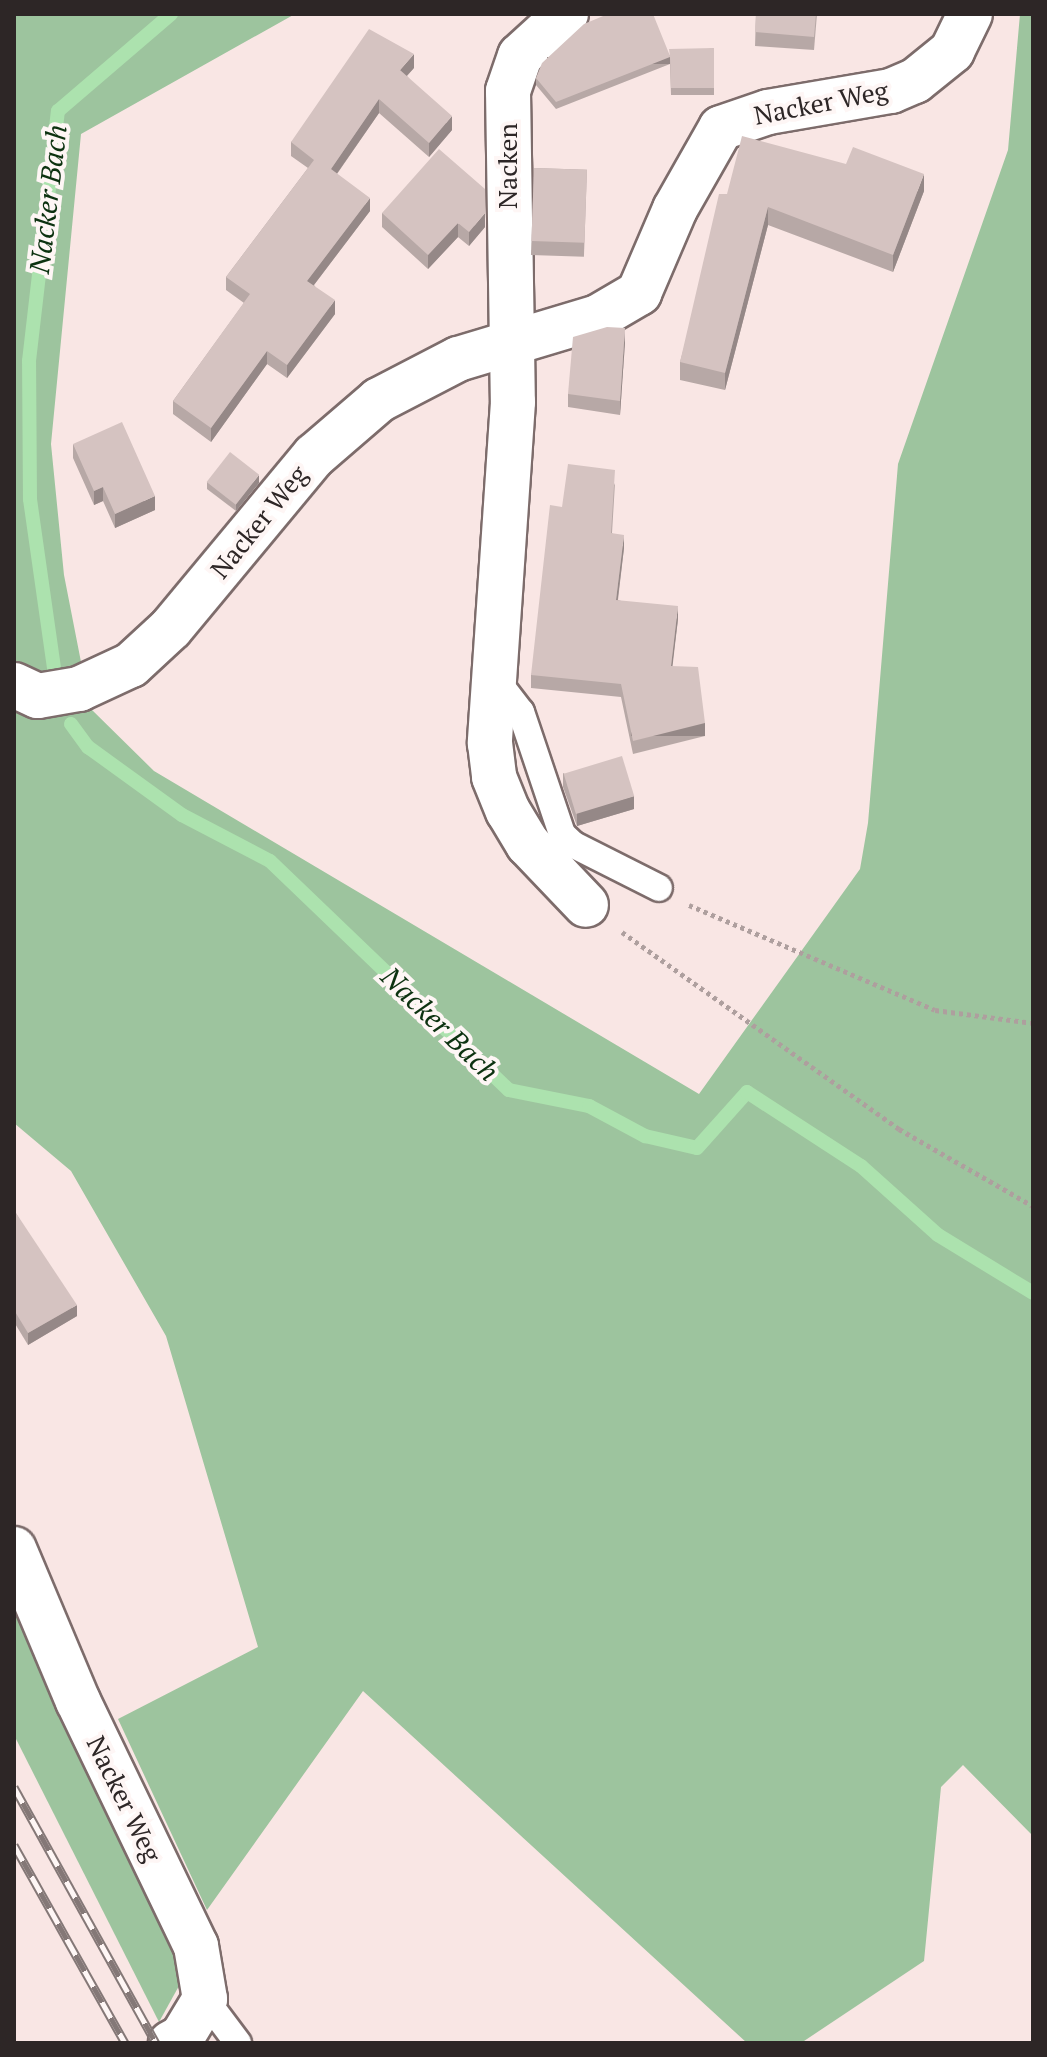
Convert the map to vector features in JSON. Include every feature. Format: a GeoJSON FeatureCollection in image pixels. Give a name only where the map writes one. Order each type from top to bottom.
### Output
{"type":"FeatureCollection","features":[{"type":"Feature","properties":{"kind":"street","name":"Nacken"},"geometry":{"type":"LineString","coordinates":[[511,340],[510,78],[520,56],[566,14]]}},
{"type":"Feature","properties":{"kind":"street","name":"Nacker Weg"},"geometry":{"type":"LineString","coordinates":[[14,685],[38,696],[79,689],[131,665],[165,635],[314,456],[379,400],[414,379],[511,340],[598,317],[639,293],[675,209],[721,128],[768,112],[891,91],[915,81],[952,51],[970,14]]}},
{"type":"Feature","properties":{"kind":"street"},"geometry":{"type":"LineString","coordinates":[[511,340],[511,450],[493,676],[491,761],[508,811],[528,844],[586,905]]}},
{"type":"Feature","properties":{"kind":"street","name":"Nacker Weg"},"geometry":{"type":"LineString","coordinates":[[14,1549],[78,1701],[196,1946],[205,1999]]}},
{"type":"Feature","properties":{"kind":"street"},"geometry":{"type":"LineString","coordinates":[[171,2043],[182,2037],[205,1999]]}},
{"type":"Feature","properties":{"kind":"lane"},"geometry":{"type":"LineString","coordinates":[[493,676],[521,712],[562,834],[574,845],[659,888]]}},
{"type":"Feature","properties":{"kind":"lane"},"geometry":{"type":"LineString","coordinates":[[205,1999],[238,2043]]}},
{"type":"Feature","properties":{"kind":"path"},"geometry":{"type":"LineString","coordinates":[[659,888],[718,922],[935,1010],[1033,1023]]}},
{"type":"Feature","properties":{"kind":"path"},"geometry":{"type":"LineString","coordinates":[[586,905],[899,1129],[1033,1206]]}},
{"type":"Feature","properties":{"kind":"green space"},"geometry":{"type":"Polygon","coordinates":[[[14,14],[295,14],[81,134],[51,444],[64,575],[90,708],[154,771],[699,1094],[860,869],[868,823],[898,464],[1008,150],[1020,14],[1033,14],[1033,1836],[963,1765],[941,1787],[924,1961],[801,2043],[747,2043],[363,1691],[207,1910],[118,1719],[258,1647],[166,1336],[71,1171],[14,1123],[14,14]]]}},
{"type":"Feature","properties":{"kind":"green space"},"geometry":{"type":"Polygon","coordinates":[[[14,1576],[185,1975],[159,2022],[14,1735],[14,1576]]]}},
{"type":"Feature","properties":{"kind":"building"},"geometry":{"type":"Polygon","coordinates":[[[608,14],[653,14],[670,56],[669,49],[714,48],[714,88],[671,88],[670,57],[556,102],[536,78],[542,63],[584,24],[608,14]]]}},
{"type":"Feature","properties":{"kind":"building"},"geometry":{"type":"Polygon","coordinates":[[[756,14],[816,14],[814,37],[755,32],[756,14]]]}},
{"type":"Feature","properties":{"kind":"building"},"geometry":{"type":"Polygon","coordinates":[[[369,29],[414,54],[400,70],[452,116],[429,143],[379,99],[331,169],[370,198],[307,281],[335,300],[287,365],[267,351],[211,428],[173,401],[250,294],[226,277],[314,160],[291,142],[369,29]]]}},
{"type":"Feature","properties":{"kind":"building"},"geometry":{"type":"Polygon","coordinates":[[[742,136],[846,164],[853,147],[924,174],[893,255],[768,207],[725,373],[680,362],[719,194],[727,194],[742,136]]]}},
{"type":"Feature","properties":{"kind":"building"},"geometry":{"type":"Polygon","coordinates":[[[439,149],[485,189],[485,213],[469,232],[458,223],[428,255],[382,213],[439,149]]]}},
{"type":"Feature","properties":{"kind":"building"},"geometry":{"type":"Polygon","coordinates":[[[534,168],[587,170],[584,243],[531,241],[534,168]]]}},
{"type":"Feature","properties":{"kind":"building"},"geometry":{"type":"Polygon","coordinates":[[[607,327],[625,328],[620,401],[568,394],[573,337],[607,327]]]}},
{"type":"Feature","properties":{"kind":"building"},"geometry":{"type":"Polygon","coordinates":[[[122,422],[155,496],[115,514],[103,487],[94,491],[73,444],[122,422]]]}},
{"type":"Feature","properties":{"kind":"building"},"geometry":{"type":"Polygon","coordinates":[[[230,452],[259,475],[236,505],[207,482],[230,452]]]}},
{"type":"Feature","properties":{"kind":"building"},"geometry":{"type":"Polygon","coordinates":[[[568,464],[615,470],[611,533],[624,535],[616,600],[678,606],[671,666],[698,667],[705,723],[633,741],[621,684],[531,675],[550,505],[562,507],[568,464]]]}},
{"type":"Feature","properties":{"kind":"building"},"geometry":{"type":"Polygon","coordinates":[[[622,756],[634,796],[576,814],[564,774],[622,756]]]}},
{"type":"Feature","properties":{"kind":"building"},"geometry":{"type":"Polygon","coordinates":[[[14,1210],[77,1305],[28,1333],[14,1310],[14,1210]]]}},
{"type":"Feature","properties":{"kind":"waterway","name":"Nacker Bach"},"geometry":{"type":"LineString","coordinates":[[55,675],[30,499],[29,361],[58,111],[171,14]]}},
{"type":"Feature","properties":{"kind":"waterway","name":"Nacker Bach"},"geometry":{"type":"LineString","coordinates":[[71,724],[88,747],[182,815],[270,861],[509,1090],[589,1106],[645,1136],[697,1148],[747,1092],[861,1166],[938,1235],[1033,1293]]}},
{"type":"Feature","properties":{"kind":"railway"},"geometry":{"type":"LineString","coordinates":[[14,1787],[156,2043]]}},
{"type":"Feature","properties":{"kind":"railway"},"geometry":{"type":"LineString","coordinates":[[14,1845],[125,2043]]}}]}
